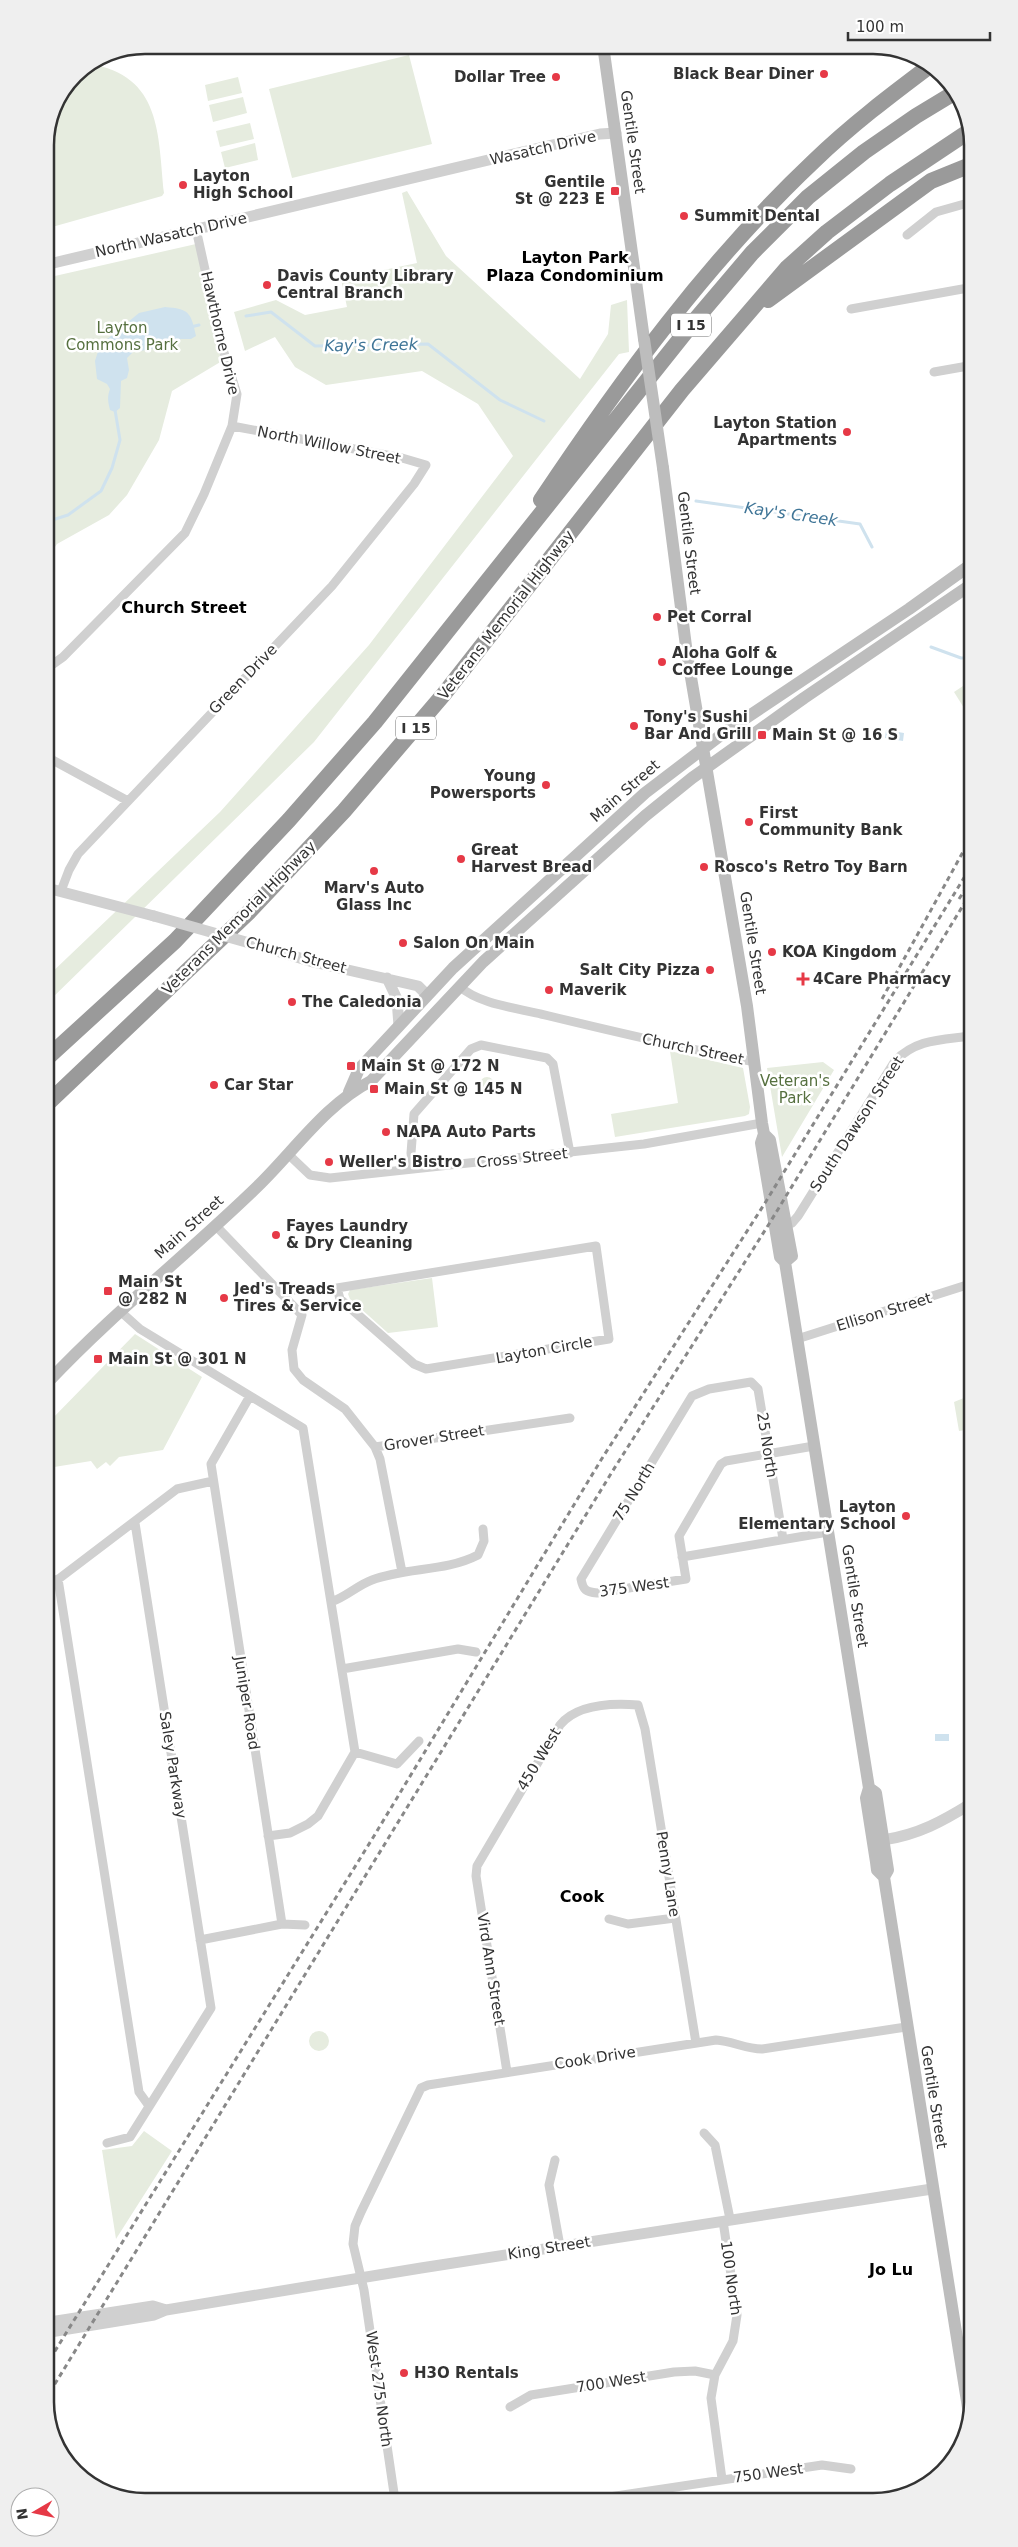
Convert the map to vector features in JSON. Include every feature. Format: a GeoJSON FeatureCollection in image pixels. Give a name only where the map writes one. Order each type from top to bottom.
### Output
{"type":"FeatureCollection","features":[{"type":"Feature","properties":{"kind":"highway"},"geometry":{"type":"LineString","coordinates":[[473,601],[597,416],[724,258],[770,205],[815,160],[884,101],[925,70]]}},
{"type":"Feature","properties":{"kind":"highway","name":"Veterans Memorial Highway"},"geometry":{"type":"LineString","coordinates":[[54,1052],[176,941],[269,842],[375,722],[696,319],[752,253],[808,197],[864,152],[950,96]]}},
{"type":"Feature","properties":{"kind":"highway","name":"Veterans Memorial Highway"},"geometry":{"type":"LineString","coordinates":[[54,1097],[248,913],[350,804],[480,650],[682,390],[787,268],[827,232],[890,184],[963,135]]}},
{"type":"Feature","properties":{"kind":"highway"},"geometry":{"type":"LineString","coordinates":[[746,316],[930,181],[964,168]]}},
{"type":"Feature","properties":{"kind":"main road","name":"Gentile Street"},"geometry":{"type":"LineString","coordinates":[[604,54],[663,468],[687,654],[755,1062],[763,1128],[761,1142],[780,1257],[785,1262],[868,1789],[866,1798],[877,1870],[882,1876]]}},
{"type":"Feature","properties":{"kind":"main road","name":"Main Street"},"geometry":{"type":"LineString","coordinates":[[349,1092],[360,1069],[427,995],[495,929],[645,793],[702,748],[816,669],[909,609],[964,570]]}},
{"type":"Feature","properties":{"kind":"main road","name":"Main Street"},"geometry":{"type":"LineString","coordinates":[[54,1376],[120,1311],[215,1225],[289,1154],[349,1092],[371,1080],[459,986],[644,816],[706,768],[804,698],[964,589]]}},
{"type":"Feature","properties":{"kind":"main road"},"geometry":{"type":"LineString","coordinates":[[459,986],[457,982],[458,976],[484,952],[495,929]]}},
{"type":"Feature","properties":{"kind":"main road","name":"Gentile Street"},"geometry":{"type":"LineString","coordinates":[[763,1128],[770,1140],[792,1256],[785,1262]]}},
{"type":"Feature","properties":{"kind":"main road","name":"Gentile Street"},"geometry":{"type":"LineString","coordinates":[[868,1789],[876,1793],[883,1840],[880,1845],[882,1876],[964,2384]]}},
{"type":"Feature","properties":{"kind":"street","name":"Wasatch Drive"},"geometry":{"type":"LineString","coordinates":[[471,164],[600,134],[616,133]]}},
{"type":"Feature","properties":{"kind":"street","name":"North Wasatch Drive"},"geometry":{"type":"LineString","coordinates":[[54,263],[471,164]]}},
{"type":"Feature","properties":{"kind":"street"},"geometry":{"type":"LineString","coordinates":[[907,235],[936,212],[964,204]]}},
{"type":"Feature","properties":{"kind":"street","name":"Hawthorne Drive"},"geometry":{"type":"LineString","coordinates":[[54,662],[62,657],[184,533],[204,494],[232,426],[236,394],[222,346],[196,229]]}},
{"type":"Feature","properties":{"kind":"street"},"geometry":{"type":"LineString","coordinates":[[850,309],[964,289]]}},
{"type":"Feature","properties":{"kind":"street"},"geometry":{"type":"LineString","coordinates":[[934,372],[964,367]]}},
{"type":"Feature","properties":{"kind":"street","name":"North Willow Street"},"geometry":{"type":"LineString","coordinates":[[232,426],[402,458],[426,465]]}},
{"type":"Feature","properties":{"kind":"street","name":"Green Drive"},"geometry":{"type":"LineString","coordinates":[[61,891],[78,854],[332,586],[414,484],[426,465]]}},
{"type":"Feature","properties":{"kind":"street"},"geometry":{"type":"LineString","coordinates":[[54,761],[128,801]]}},
{"type":"Feature","properties":{"kind":"street","name":"Church Street"},"geometry":{"type":"LineString","coordinates":[[54,890],[313,962],[418,986],[427,995]]}},
{"type":"Feature","properties":{"kind":"street"},"geometry":{"type":"LineString","coordinates":[[387,978],[397,999],[399,1026]]}},
{"type":"Feature","properties":{"kind":"street","name":"Church Street"},"geometry":{"type":"LineString","coordinates":[[459,986],[468,995],[501,1004],[660,1044],[755,1062]]}},
{"type":"Feature","properties":{"kind":"street","name":"South Dawson Street"},"geometry":{"type":"LineString","coordinates":[[786,1225],[792,1223],[798,1216],[900,1055],[920,1043],[964,1037]]}},
{"type":"Feature","properties":{"kind":"street"},"geometry":{"type":"LineString","coordinates":[[414,1169],[411,1153],[414,1114],[471,1049],[480,1045],[547,1058],[553,1064],[570,1153]]}},
{"type":"Feature","properties":{"kind":"street","name":"Cross Street"},"geometry":{"type":"LineString","coordinates":[[289,1154],[308,1174],[321,1178],[570,1153],[763,1128]]}},
{"type":"Feature","properties":{"kind":"street"},"geometry":{"type":"LineString","coordinates":[[215,1225],[284,1293]]}},
{"type":"Feature","properties":{"kind":"street","name":"Layton Circle"},"geometry":{"type":"LineString","coordinates":[[284,1293],[293,1290],[337,1288],[596,1246],[609,1339],[426,1369],[414,1364],[340,1299],[337,1288]]}},
{"type":"Feature","properties":{"kind":"street","name":"Ellison Street"},"geometry":{"type":"LineString","coordinates":[[797,1339],[964,1286]]}},
{"type":"Feature","properties":{"kind":"street","name":"Grover Street"},"geometry":{"type":"LineString","coordinates":[[284,1293],[302,1315],[292,1350],[294,1369],[303,1380],[345,1409],[375,1447],[570,1418]]}},
{"type":"Feature","properties":{"kind":"street"},"geometry":{"type":"LineString","coordinates":[[120,1311],[140,1329],[303,1428],[355,1752],[318,1816],[308,1824],[290,1833],[268,1836]]}},
{"type":"Feature","properties":{"kind":"street","name":"75 North"},"geometry":{"type":"LineString","coordinates":[[583,1588],[581,1579],[692,1396],[709,1389],[754,1383]]}},
{"type":"Feature","properties":{"kind":"street","name":"25 North"},"geometry":{"type":"LineString","coordinates":[[754,1383],[758,1389],[782,1539]]}},
{"type":"Feature","properties":{"kind":"street","name":"Juniper Road"},"geometry":{"type":"LineString","coordinates":[[250,1396],[211,1464],[282,1924]]}},
{"type":"Feature","properties":{"kind":"street"},"geometry":{"type":"LineString","coordinates":[[814,1446],[726,1461],[721,1464],[679,1536],[682,1557],[828,1532]]}},
{"type":"Feature","properties":{"kind":"street"},"geometry":{"type":"LineString","coordinates":[[375,1447],[380,1459],[402,1572]]}},
{"type":"Feature","properties":{"kind":"street"},"geometry":{"type":"LineString","coordinates":[[54,1582],[177,1489],[213,1482]]}},
{"type":"Feature","properties":{"kind":"street","name":"Saley Parkway"},"geometry":{"type":"LineString","coordinates":[[135,1522],[211,2008],[148,2106]]}},
{"type":"Feature","properties":{"kind":"street"},"geometry":{"type":"LineString","coordinates":[[331,1602],[372,1580],[402,1572],[461,1564],[478,1556],[484,1541],[483,1529]]}},
{"type":"Feature","properties":{"kind":"street","name":"375 West"},"geometry":{"type":"LineString","coordinates":[[583,1588],[588,1592],[598,1593],[686,1579],[682,1557]]}},
{"type":"Feature","properties":{"kind":"street"},"geometry":{"type":"LineString","coordinates":[[58,1579],[139,2092],[148,2106],[130,2137],[108,2143]]}},
{"type":"Feature","properties":{"kind":"street"},"geometry":{"type":"LineString","coordinates":[[342,1668],[458,1649],[476,1652]]}},
{"type":"Feature","properties":{"kind":"street","name":"450 West"},"geometry":{"type":"LineString","coordinates":[[477,1866],[560,1725],[568,1716],[615,1703],[638,1705]]}},
{"type":"Feature","properties":{"kind":"street","name":"Penny Lane"},"geometry":{"type":"LineString","coordinates":[[638,1705],[645,1729],[696,2043]]}},
{"type":"Feature","properties":{"kind":"street"},"geometry":{"type":"LineString","coordinates":[[355,1752],[397,1764],[419,1741]]}},
{"type":"Feature","properties":{"kind":"street"},"geometry":{"type":"LineString","coordinates":[[883,1840],[918,1833],[934,1826],[964,1808]]}},
{"type":"Feature","properties":{"kind":"street","name":"Vird Ann Street"},"geometry":{"type":"LineString","coordinates":[[477,1866],[476,1876],[507,2072]]}},
{"type":"Feature","properties":{"kind":"street"},"geometry":{"type":"LineString","coordinates":[[609,1919],[628,1924],[675,1918]]}},
{"type":"Feature","properties":{"kind":"street"},"geometry":{"type":"LineString","coordinates":[[200,1940],[282,1924],[305,1925]]}},
{"type":"Feature","properties":{"kind":"street","name":"Cook Drive"},"geometry":{"type":"LineString","coordinates":[[361,2212],[421,2088],[428,2084],[716,2040],[730,2041],[748,2049],[762,2049],[906,2027]]}},
{"type":"Feature","properties":{"kind":"street","name":"100 North"},"geometry":{"type":"LineString","coordinates":[[704,2133],[715,2145],[737,2314],[733,2340],[715,2375],[711,2398],[722,2479]]}},
{"type":"Feature","properties":{"kind":"street"},"geometry":{"type":"LineString","coordinates":[[555,2160],[550,2185],[560,2246]]}},
{"type":"Feature","properties":{"kind":"street","name":"King Street"},"geometry":{"type":"LineString","coordinates":[[54,2331],[154,2315],[166,2310],[360,2278],[932,2189]]}},
{"type":"Feature","properties":{"kind":"street","name":"West 275 North"},"geometry":{"type":"LineString","coordinates":[[361,2212],[355,2226],[353,2244],[364,2290],[395,2493]]}},
{"type":"Feature","properties":{"kind":"street","name":"King Street"},"geometry":{"type":"LineString","coordinates":[[54,2321],[153,2306],[166,2310]]}},
{"type":"Feature","properties":{"kind":"street","name":"700 West"},"geometry":{"type":"LineString","coordinates":[[510,2407],[531,2395],[674,2372],[694,2371],[715,2375]]}},
{"type":"Feature","properties":{"kind":"street","name":"750 West"},"geometry":{"type":"LineString","coordinates":[[634,2493],[822,2465],[851,2469]]}},
{"type":"Feature","properties":{"kind":"green space"},"geometry":{"type":"Polygon","coordinates":[[[409,55],[432,144],[292,178],[269,89],[409,55]]]}},
{"type":"Feature","properties":{"kind":"green space"},"geometry":{"type":"Polygon","coordinates":[[[98,66],[113,70],[131,81],[143,94],[152,111],[160,150],[164,193],[162,196],[54,226],[54,139],[57,121],[69,94],[80,80],[98,66]]]}},
{"type":"Feature","properties":{"kind":"green space"},"geometry":{"type":"Polygon","coordinates":[[[238,77],[242,93],[208,101],[205,85],[238,77]]]}},
{"type":"Feature","properties":{"kind":"green space"},"geometry":{"type":"Polygon","coordinates":[[[243,97],[247,113],[213,122],[209,105],[243,97]]]}},
{"type":"Feature","properties":{"kind":"green space"},"geometry":{"type":"Polygon","coordinates":[[[250,123],[254,139],[220,147],[216,131],[250,123]]]}},
{"type":"Feature","properties":{"kind":"green space"},"geometry":{"type":"Polygon","coordinates":[[[255,143],[258,160],[225,168],[221,152],[255,143]]]}},
{"type":"Feature","properties":{"kind":"green space"},"geometry":{"type":"Polygon","coordinates":[[[407,191],[446,256],[580,379],[608,334],[611,305],[627,300],[629,352],[619,354],[314,742],[54,996],[54,970],[220,812],[369,645],[513,456],[478,404],[422,371],[326,385],[295,367],[275,337],[245,351],[234,312],[276,300],[305,315],[347,307],[341,279],[417,263],[402,193],[407,191]]]}},
{"type":"Feature","properties":{"kind":"green space","name":"Layton Commons Park"},"geometry":{"type":"Polygon","coordinates":[[[196,244],[222,361],[172,391],[159,440],[127,495],[109,515],[57,544],[54,548],[54,276],[196,244]]]}},
{"type":"Feature","properties":{"kind":"green space"},"geometry":{"type":"Polygon","coordinates":[[[964,685],[964,708],[954,692],[964,685]]]}},
{"type":"Feature","properties":{"kind":"green space"},"geometry":{"type":"Polygon","coordinates":[[[670,1051],[743,1068],[750,1107],[749,1114],[615,1137],[611,1114],[678,1103],[670,1051]]]}},
{"type":"Feature","properties":{"kind":"green space","name":"Veteran's Park"},"geometry":{"type":"Polygon","coordinates":[[[823,1062],[834,1070],[782,1157],[767,1068],[823,1062]]]}},
{"type":"Feature","properties":{"kind":"green space"},"geometry":{"type":"Polygon","coordinates":[[[487,1077],[492,1079],[494,1084],[492,1089],[487,1091],[482,1089],[480,1084],[482,1079],[487,1077]]]}},
{"type":"Feature","properties":{"kind":"green space"},"geometry":{"type":"Polygon","coordinates":[[[432,1278],[438,1327],[388,1333],[350,1299],[348,1294],[350,1290],[432,1278]]]}},
{"type":"Feature","properties":{"kind":"green space"},"geometry":{"type":"Polygon","coordinates":[[[135,1334],[202,1377],[163,1450],[119,1457],[110,1466],[106,1462],[97,1469],[91,1461],[54,1467],[54,1417],[135,1334]]]}},
{"type":"Feature","properties":{"kind":"green space"},"geometry":{"type":"Polygon","coordinates":[[[964,1398],[964,1430],[959,1431],[954,1402],[964,1398]]]}},
{"type":"Feature","properties":{"kind":"green space"},"geometry":{"type":"Polygon","coordinates":[[[319,2031],[326,2034],[329,2041],[326,2048],[319,2051],[312,2048],[309,2041],[312,2034],[319,2031]]]}},
{"type":"Feature","properties":{"kind":"green space"},"geometry":{"type":"Polygon","coordinates":[[[144,2131],[172,2151],[116,2239],[102,2150],[132,2146],[144,2131]]]}},
{"type":"Feature","properties":{"kind":"water"},"geometry":{"type":"Polygon","coordinates":[[[165,307],[179,309],[188,313],[196,336],[152,349],[133,352],[127,358],[129,370],[127,378],[121,381],[120,408],[115,412],[110,410],[108,395],[110,389],[107,384],[97,379],[95,361],[100,345],[139,313],[165,307]]]}},
{"type":"Feature","properties":{"kind":"water"},"geometry":{"type":"Polygon","coordinates":[[[886,730],[904,733],[903,741],[885,738],[886,730]]]}},
{"type":"Feature","properties":{"kind":"water"},"geometry":{"type":"Polygon","coordinates":[[[935,1734],[949,1734],[949,1741],[935,1741],[935,1734]]]}},
{"type":"Feature","properties":{"kind":"waterway","name":"Kay's Creek"},"geometry":{"type":"LineString","coordinates":[[246,316],[271,312],[315,346],[428,344],[500,400],[544,421]]}},
{"type":"Feature","properties":{"kind":"waterway","name":"Kay's Creek"},"geometry":{"type":"LineString","coordinates":[[191,327],[199,325]]}},
{"type":"Feature","properties":{"kind":"waterway","name":"Kay's Creek"},"geometry":{"type":"LineString","coordinates":[[54,519],[68,515],[101,491],[112,468],[120,440],[115,410]]}},
{"type":"Feature","properties":{"kind":"waterway","name":"Kay's Creek"},"geometry":{"type":"LineString","coordinates":[[696,501],[860,524],[872,547]]}},
{"type":"Feature","properties":{"kind":"waterway","name":"Kay's Creek"},"geometry":{"type":"LineString","coordinates":[[931,647],[964,658]]}},
{"type":"Feature","properties":{"kind":"railway"},"geometry":{"type":"LineString","coordinates":[[882,999],[964,850]]}},
{"type":"Feature","properties":{"kind":"railway"},"geometry":{"type":"LineString","coordinates":[[54,2353],[374,1836],[601,1460],[765,1203],[964,878]]}},
{"type":"Feature","properties":{"kind":"railway"},"geometry":{"type":"LineString","coordinates":[[959,899],[964,891]]}},
{"type":"Feature","properties":{"kind":"railway"},"geometry":{"type":"LineString","coordinates":[[54,2385],[612,1472],[769,1224],[964,904]]}},
{"type":"Feature","properties":{"kind":"place","name":"Black Bear Diner"},"geometry":{"type":"Point","coordinates":[824,74]}},
{"type":"Feature","properties":{"kind":"place","name":"Dollar Tree"},"geometry":{"type":"Point","coordinates":[556,77]}},
{"type":"Feature","properties":{"kind":"place","name":"Layton High School"},"geometry":{"type":"Point","coordinates":[183,185]}},
{"type":"Feature","properties":{"kind":"place","name":"Gentile St @ 223 E"},"geometry":{"type":"Point","coordinates":[615,191]}},
{"type":"Feature","properties":{"kind":"place","name":"Summit Dental"},"geometry":{"type":"Point","coordinates":[684,216]}},
{"type":"Feature","properties":{"kind":"place","name":"Davis County Library Central Branch"},"geometry":{"type":"Point","coordinates":[267,285]}},
{"type":"Feature","properties":{"kind":"place","name":"Layton Station Apartments"},"geometry":{"type":"Point","coordinates":[847,432]}},
{"type":"Feature","properties":{"kind":"place","name":"Pet Corral"},"geometry":{"type":"Point","coordinates":[657,617]}},
{"type":"Feature","properties":{"kind":"place","name":"Aloha Golf & Coffee Lounge"},"geometry":{"type":"Point","coordinates":[662,662]}},
{"type":"Feature","properties":{"kind":"place","name":"Tony's Sushi Bar And Grill"},"geometry":{"type":"Point","coordinates":[634,726]}},
{"type":"Feature","properties":{"kind":"place","name":"Main St @ 16 S"},"geometry":{"type":"Point","coordinates":[762,735]}},
{"type":"Feature","properties":{"kind":"place","name":"Young Powersports"},"geometry":{"type":"Point","coordinates":[546,785]}},
{"type":"Feature","properties":{"kind":"place","name":"First Community Bank"},"geometry":{"type":"Point","coordinates":[749,822]}},
{"type":"Feature","properties":{"kind":"place","name":"Great Harvest Bread"},"geometry":{"type":"Point","coordinates":[461,859]}},
{"type":"Feature","properties":{"kind":"place","name":"Rosco's Retro Toy Barn"},"geometry":{"type":"Point","coordinates":[704,867]}},
{"type":"Feature","properties":{"kind":"place","name":"Marv's Auto Glass Inc"},"geometry":{"type":"Point","coordinates":[374,871]}},
{"type":"Feature","properties":{"kind":"place","name":"Salon On Main"},"geometry":{"type":"Point","coordinates":[403,943]}},
{"type":"Feature","properties":{"kind":"place","name":"KOA Kingdom"},"geometry":{"type":"Point","coordinates":[772,952]}},
{"type":"Feature","properties":{"kind":"place","name":"Salt City Pizza"},"geometry":{"type":"Point","coordinates":[710,970]}},
{"type":"Feature","properties":{"kind":"place","name":"4Care Pharmacy"},"geometry":{"type":"Point","coordinates":[803,979]}},
{"type":"Feature","properties":{"kind":"place","name":"Maverik"},"geometry":{"type":"Point","coordinates":[549,990]}},
{"type":"Feature","properties":{"kind":"place","name":"The Caledonia"},"geometry":{"type":"Point","coordinates":[292,1002]}},
{"type":"Feature","properties":{"kind":"place","name":"Main St @ 172 N"},"geometry":{"type":"Point","coordinates":[351,1066]}},
{"type":"Feature","properties":{"kind":"place","name":"Car Star"},"geometry":{"type":"Point","coordinates":[214,1085]}},
{"type":"Feature","properties":{"kind":"place","name":"Main St @ 145 N"},"geometry":{"type":"Point","coordinates":[374,1089]}},
{"type":"Feature","properties":{"kind":"place","name":"NAPA Auto Parts"},"geometry":{"type":"Point","coordinates":[386,1132]}},
{"type":"Feature","properties":{"kind":"place","name":"Weller's Bistro"},"geometry":{"type":"Point","coordinates":[329,1162]}},
{"type":"Feature","properties":{"kind":"place","name":"Fayes Laundry & Dry Cleaning"},"geometry":{"type":"Point","coordinates":[276,1235]}},
{"type":"Feature","properties":{"kind":"place","name":"Main St @ 282 N"},"geometry":{"type":"Point","coordinates":[108,1291]}},
{"type":"Feature","properties":{"kind":"place","name":"Jed's Treads Tires & Service"},"geometry":{"type":"Point","coordinates":[224,1298]}},
{"type":"Feature","properties":{"kind":"place","name":"Main St @ 301 N"},"geometry":{"type":"Point","coordinates":[98,1359]}},
{"type":"Feature","properties":{"kind":"place","name":"Layton Elementary School"},"geometry":{"type":"Point","coordinates":[906,1516]}},
{"type":"Feature","properties":{"kind":"place","name":"H3O Rentals"},"geometry":{"type":"Point","coordinates":[404,2373]}},
{"type":"Feature","properties":{"kind":"district","name":"Layton Park Plaza Condominium"},"geometry":{"type":"Point","coordinates":[575,266]}},
{"type":"Feature","properties":{"kind":"district","name":"Church Street"},"geometry":{"type":"Point","coordinates":[184,607]}},
{"type":"Feature","properties":{"kind":"district","name":"Cook"},"geometry":{"type":"Point","coordinates":[582,1896]}},
{"type":"Feature","properties":{"kind":"district","name":"Jo Lu"},"geometry":{"type":"Point","coordinates":[891,2269]}}]}
